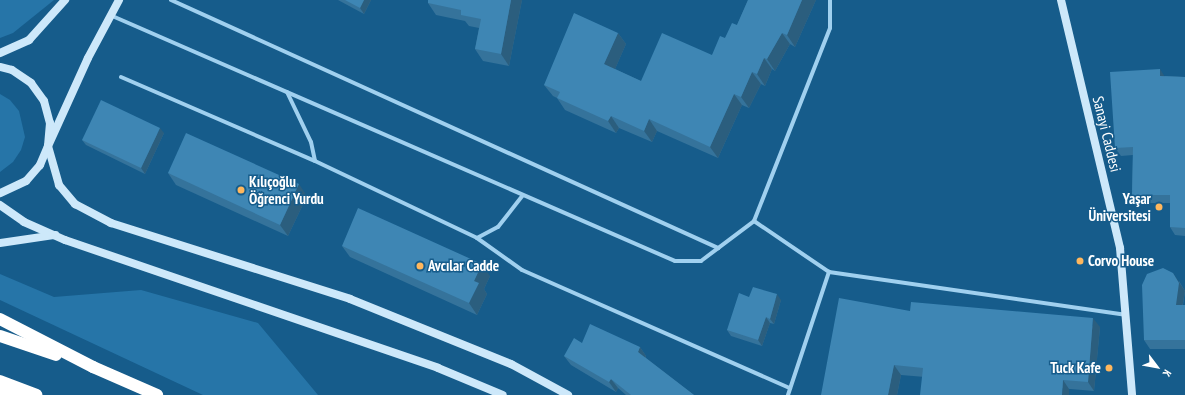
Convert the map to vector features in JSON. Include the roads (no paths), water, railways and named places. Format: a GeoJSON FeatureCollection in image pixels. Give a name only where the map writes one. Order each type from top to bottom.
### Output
{"type":"FeatureCollection","features":[{"type":"Feature","properties":{"kind":"highway"},"geometry":{"type":"LineString","coordinates":[[0,319],[94,367],[157,395]]}},
{"type":"Feature","properties":{"kind":"highway"},"geometry":{"type":"LineString","coordinates":[[0,336],[94,367]]}},
{"type":"Feature","properties":{"kind":"highway"},"geometry":{"type":"LineString","coordinates":[[0,381],[36,395]]}},
{"type":"Feature","properties":{"kind":"highway"},"geometry":{"type":"LineString","coordinates":[[0,391],[16,395]]}},
{"type":"Feature","properties":{"kind":"street"},"geometry":{"type":"LineString","coordinates":[[0,53],[29,40],[65,0]]}},
{"type":"Feature","properties":{"kind":"street"},"geometry":{"type":"LineString","coordinates":[[0,193],[26,181],[40,165],[109,14],[119,0]]}},
{"type":"Feature","properties":{"kind":"street"},"geometry":{"type":"LineString","coordinates":[[171,0],[718,248]]}},
{"type":"Feature","properties":{"kind":"street"},"geometry":{"type":"LineString","coordinates":[[109,14],[522,196],[675,261],[702,261],[754,221],[830,28],[830,0]]}},
{"type":"Feature","properties":{"kind":"street","name":"Sanayi Caddesi"},"geometry":{"type":"LineString","coordinates":[[1060,0],[1120,248],[1128,315],[1132,395]]}},
{"type":"Feature","properties":{"kind":"street"},"geometry":{"type":"LineString","coordinates":[[0,67],[12,70],[30,83],[44,101],[50,123],[48,146],[60,185],[75,204],[111,223],[350,299],[511,364],[568,395]]}},
{"type":"Feature","properties":{"kind":"street"},"geometry":{"type":"LineString","coordinates":[[121,77],[315,160],[477,238],[522,270],[790,388]]}},
{"type":"Feature","properties":{"kind":"street"},"geometry":{"type":"LineString","coordinates":[[287,92],[311,142],[315,160]]}},
{"type":"Feature","properties":{"kind":"street"},"geometry":{"type":"LineString","coordinates":[[477,238],[498,227],[522,196]]}},
{"type":"Feature","properties":{"kind":"street"},"geometry":{"type":"LineString","coordinates":[[0,205],[24,222],[55,235],[438,368],[503,395]]}},
{"type":"Feature","properties":{"kind":"street"},"geometry":{"type":"LineString","coordinates":[[754,221],[829,272],[1128,315]]}},
{"type":"Feature","properties":{"kind":"street"},"geometry":{"type":"LineString","coordinates":[[0,243],[55,235]]}},
{"type":"Feature","properties":{"kind":"street"},"geometry":{"type":"LineString","coordinates":[[788,395],[829,272]]}},
{"type":"Feature","properties":{"kind":"place","name":"Kılıçoğlu Öğrenci Yurdu"},"geometry":{"type":"Point","coordinates":[241,190]}},
{"type":"Feature","properties":{"kind":"place","name":"Yaşar Üniversitesi"},"geometry":{"type":"Point","coordinates":[1159,207]}},
{"type":"Feature","properties":{"kind":"place","name":"Corvo House"},"geometry":{"type":"Point","coordinates":[1080,261]}},
{"type":"Feature","properties":{"kind":"place","name":"Avcılar Cadde"},"geometry":{"type":"Point","coordinates":[420,266]}},
{"type":"Feature","properties":{"kind":"place","name":"Tuck Kafe"},"geometry":{"type":"Point","coordinates":[1109,368]}}]}
